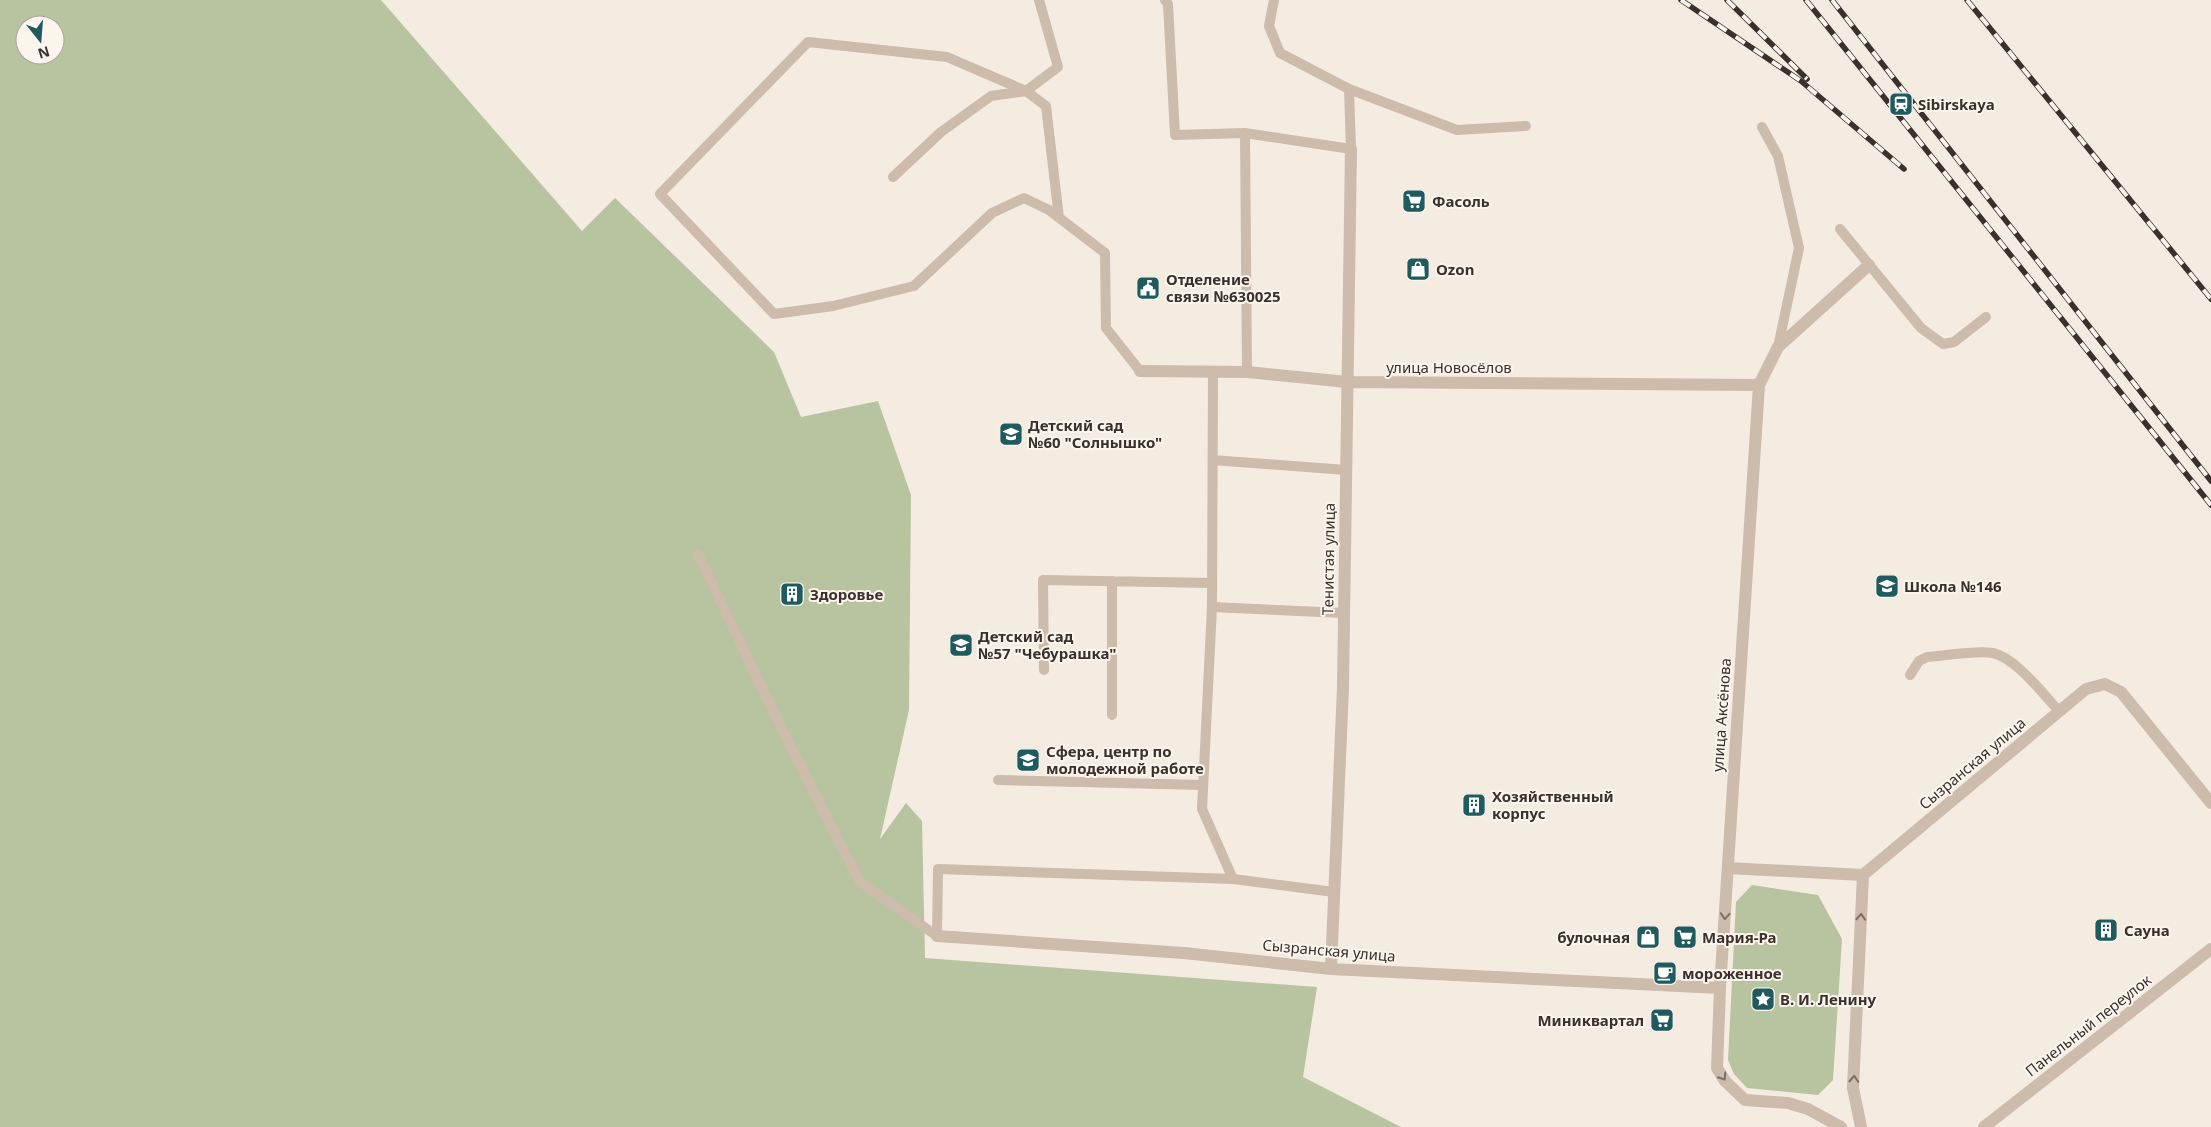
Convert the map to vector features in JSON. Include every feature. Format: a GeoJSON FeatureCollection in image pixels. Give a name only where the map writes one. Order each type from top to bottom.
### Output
{"type":"FeatureCollection","features":[{"type":"Feature","properties":{"kind":"street","name":"Тенистая улица"},"geometry":{"type":"LineString","coordinates":[[1331,969],[1344,613],[1351,149]]}},
{"type":"Feature","properties":{"kind":"street","name":"улица Аксёнова"},"geometry":{"type":"LineString","coordinates":[[1841,1127],[1808,1109],[1788,1103],[1745,1100],[1725,1081],[1717,1068],[1720,988],[1758,385],[1778,347],[1869,265]]}},
{"type":"Feature","properties":{"kind":"street","name":"улица Новосёлов"},"geometry":{"type":"LineString","coordinates":[[1140,371],[1246,372],[1347,382],[1758,385]]}},
{"type":"Feature","properties":{"kind":"street","name":"Сызранская улица"},"geometry":{"type":"LineString","coordinates":[[1864,875],[2086,689],[2105,684],[2122,692],[2211,803]]}},
{"type":"Feature","properties":{"kind":"street"},"geometry":{"type":"LineString","coordinates":[[1728,868],[1864,875],[1854,1088],[1861,1127]]}},
{"type":"Feature","properties":{"kind":"street","name":"Сызранская улица"},"geometry":{"type":"LineString","coordinates":[[937,936],[1184,953],[1331,969],[1720,988]]}},
{"type":"Feature","properties":{"kind":"street","name":"Панельный переулок"},"geometry":{"type":"LineString","coordinates":[[1984,1127],[2211,949]]}},
{"type":"Feature","properties":{"kind":"lane"},"geometry":{"type":"LineString","coordinates":[[893,177],[942,132],[991,96],[1026,90],[1058,67],[1039,0]]}},
{"type":"Feature","properties":{"kind":"lane"},"geometry":{"type":"LineString","coordinates":[[1166,0],[1168,4],[1175,135],[1245,133],[1351,149],[1349,89]]}},
{"type":"Feature","properties":{"kind":"lane"},"geometry":{"type":"LineString","coordinates":[[1274,0],[1269,26],[1280,53],[1349,89],[1457,130],[1526,126]]}},
{"type":"Feature","properties":{"kind":"lane"},"geometry":{"type":"LineString","coordinates":[[1059,218],[1046,106],[1026,90],[947,56],[808,42],[660,194],[774,314],[833,306],[914,286],[992,213],[1024,198],[1049,210],[1059,218],[1105,253],[1106,328],[1140,371]]}},
{"type":"Feature","properties":{"kind":"lane"},"geometry":{"type":"LineString","coordinates":[[1762,127],[1778,156],[1798,248],[1778,347]]}},
{"type":"Feature","properties":{"kind":"lane"},"geometry":{"type":"LineString","coordinates":[[1245,133],[1246,372]]}},
{"type":"Feature","properties":{"kind":"lane"},"geometry":{"type":"LineString","coordinates":[[1840,229],[1920,328],[1943,344],[1954,342],[1986,317]]}},
{"type":"Feature","properties":{"kind":"lane"},"geometry":{"type":"LineString","coordinates":[[1213,372],[1212,607],[1202,809],[1233,879]]}},
{"type":"Feature","properties":{"kind":"lane"},"geometry":{"type":"LineString","coordinates":[[1213,460],[1346,470]]}},
{"type":"Feature","properties":{"kind":"lane"},"geometry":{"type":"LineString","coordinates":[[698,554],[784,734],[860,882],[937,936]]}},
{"type":"Feature","properties":{"kind":"lane"},"geometry":{"type":"LineString","coordinates":[[1044,670],[1043,580],[1212,582]]}},
{"type":"Feature","properties":{"kind":"lane"},"geometry":{"type":"LineString","coordinates":[[1112,581],[1112,715]]}},
{"type":"Feature","properties":{"kind":"lane"},"geometry":{"type":"LineString","coordinates":[[1212,607],[1344,613]]}},
{"type":"Feature","properties":{"kind":"lane"},"geometry":{"type":"LineString","coordinates":[[1910,675],[1919,661],[1927,656],[1991,653],[2002,656],[2019,669],[2059,711]]}},
{"type":"Feature","properties":{"kind":"lane"},"geometry":{"type":"LineString","coordinates":[[998,780],[1203,785]]}},
{"type":"Feature","properties":{"kind":"lane"},"geometry":{"type":"LineString","coordinates":[[937,936],[938,869],[1233,879],[1334,892]]}},
{"type":"Feature","properties":{"kind":"green space"},"geometry":{"type":"Polygon","coordinates":[[[0,0],[381,0],[582,231],[615,198],[774,352],[801,417],[878,401],[911,495],[909,710],[880,839],[906,803],[922,821],[925,958],[1317,987],[1303,1077],[1401,1127],[0,1127],[0,0]]]}},
{"type":"Feature","properties":{"kind":"green space"},"geometry":{"type":"Polygon","coordinates":[[[1752,885],[1818,895],[1842,939],[1833,1080],[1818,1095],[1747,1088],[1734,1074],[1728,1060],[1736,902],[1752,885]]]}},
{"type":"Feature","properties":{"kind":"railway"},"geometry":{"type":"LineString","coordinates":[[1681,0],[1801,81],[1904,169]]}},
{"type":"Feature","properties":{"kind":"railway"},"geometry":{"type":"LineString","coordinates":[[1727,0],[1807,79]]}},
{"type":"Feature","properties":{"kind":"railway"},"geometry":{"type":"LineString","coordinates":[[1806,0],[2211,505]]}},
{"type":"Feature","properties":{"kind":"railway"},"geometry":{"type":"LineString","coordinates":[[1832,0],[2211,481]]}},
{"type":"Feature","properties":{"kind":"railway"},"geometry":{"type":"LineString","coordinates":[[1967,0],[2211,299]]}},
{"type":"Feature","properties":{"kind":"place","name":"Sibirskaya"},"geometry":{"type":"Point","coordinates":[1901,104]}},
{"type":"Feature","properties":{"kind":"place","name":"Фасоль"},"geometry":{"type":"Point","coordinates":[1414,201]}},
{"type":"Feature","properties":{"kind":"place","name":"Ozon"},"geometry":{"type":"Point","coordinates":[1418,269]}},
{"type":"Feature","properties":{"kind":"place","name":"Отделение связи №630025"},"geometry":{"type":"Point","coordinates":[1148,288]}},
{"type":"Feature","properties":{"kind":"place","name":"Детский сад №60 \"Солнышко\""},"geometry":{"type":"Point","coordinates":[1011,434]}},
{"type":"Feature","properties":{"kind":"place","name":"Школа №146"},"geometry":{"type":"Point","coordinates":[1887,586]}},
{"type":"Feature","properties":{"kind":"place","name":"Здоровье"},"geometry":{"type":"Point","coordinates":[792,594]}},
{"type":"Feature","properties":{"kind":"place","name":"Детский сад №57 \"Чебурашка\""},"geometry":{"type":"Point","coordinates":[961,645]}},
{"type":"Feature","properties":{"kind":"place","name":"Сфера, центр по молодежной работе"},"geometry":{"type":"Point","coordinates":[1028,760]}},
{"type":"Feature","properties":{"kind":"place","name":"Хозяйственный корпус"},"geometry":{"type":"Point","coordinates":[1474,805]}},
{"type":"Feature","properties":{"kind":"place","name":"Сауна"},"geometry":{"type":"Point","coordinates":[2106,930]}},
{"type":"Feature","properties":{"kind":"place","name":"булочная"},"geometry":{"type":"Point","coordinates":[1648,937]}},
{"type":"Feature","properties":{"kind":"place","name":"Мария-Ра"},"geometry":{"type":"Point","coordinates":[1685,937]}},
{"type":"Feature","properties":{"kind":"place","name":"мороженное"},"geometry":{"type":"Point","coordinates":[1665,973]}},
{"type":"Feature","properties":{"kind":"place","name":"В. И. Ленину"},"geometry":{"type":"Point","coordinates":[1763,999]}},
{"type":"Feature","properties":{"kind":"place","name":"Миниквартал"},"geometry":{"type":"Point","coordinates":[1662,1020]}}]}
